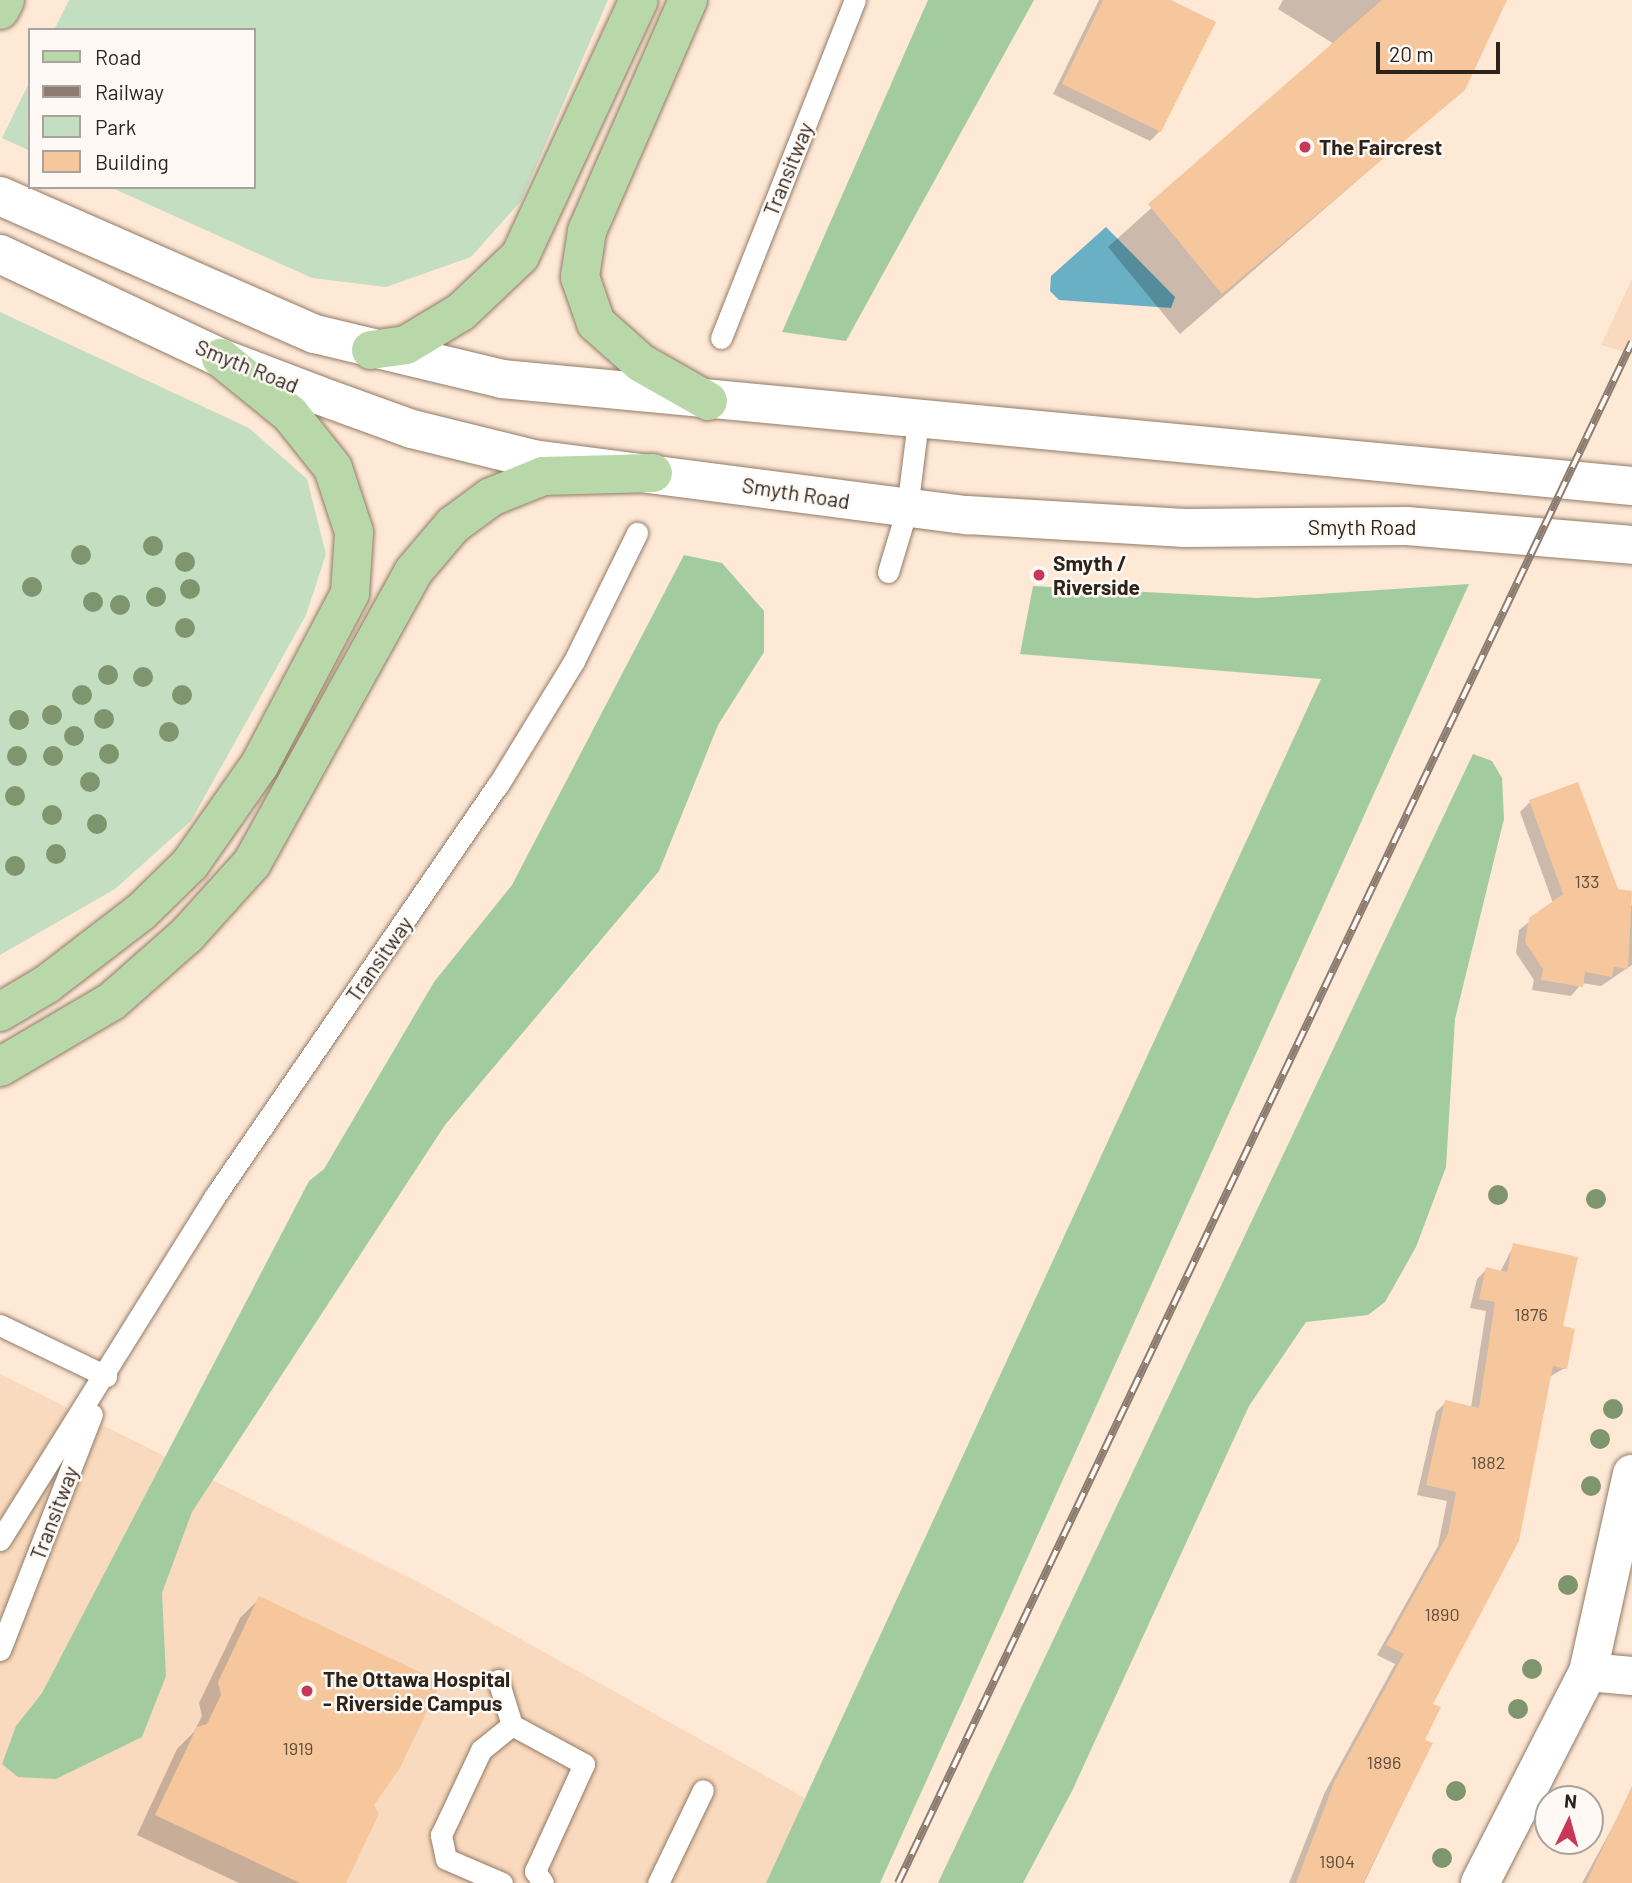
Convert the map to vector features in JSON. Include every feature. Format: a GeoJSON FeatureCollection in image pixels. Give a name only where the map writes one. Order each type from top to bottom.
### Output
{"type":"FeatureCollection","features":[{"type":"Feature","properties":{"kind":"main road"},"geometry":{"type":"LineString","coordinates":[[0,10],[5,0]]}},
{"type":"Feature","properties":{"kind":"main road"},"geometry":{"type":"LineString","coordinates":[[371,350],[406,345],[461,312],[520,256],[639,0]]}},
{"type":"Feature","properties":{"kind":"main road"},"geometry":{"type":"LineString","coordinates":[[688,0],[587,231],[580,276],[596,323],[642,363],[708,401]]}},
{"type":"Feature","properties":{"kind":"main road"},"geometry":{"type":"LineString","coordinates":[[2,196],[220,297],[371,350],[502,379],[918,422],[1632,486]]}},
{"type":"Feature","properties":{"kind":"main road","name":"Smyth Road"},"geometry":{"type":"LineString","coordinates":[[0,254],[220,358],[466,444],[907,509],[1185,527],[1407,526],[1632,545]]}},
{"type":"Feature","properties":{"kind":"main road"},"geometry":{"type":"LineString","coordinates":[[0,1012],[68,968],[190,864],[249,784],[350,593],[354,532],[333,468],[290,414],[220,358]]}},
{"type":"Feature","properties":{"kind":"main road"},"geometry":{"type":"LineString","coordinates":[[4,1067],[111,1002],[187,935],[252,863],[413,572],[453,525],[491,497],[543,475],[653,473]]}},
{"type":"Feature","properties":{"kind":"main road"},"geometry":{"type":"LineString","coordinates":[[1480,1883],[1588,1672],[1632,1474]]}},
{"type":"Feature","properties":{"kind":"main road"},"geometry":{"type":"LineString","coordinates":[[1588,1672],[1632,1676]]}},
{"type":"Feature","properties":{"kind":"lane","name":"Transitway"},"geometry":{"type":"LineString","coordinates":[[721,338],[855,0]]}},
{"type":"Feature","properties":{"kind":"lane"},"geometry":{"type":"LineString","coordinates":[[888,572],[907,509],[918,422]]}},
{"type":"Feature","properties":{"kind":"lane","name":"Transitway"},"geometry":{"type":"LineString","coordinates":[[0,1540],[107,1376],[215,1196],[498,785],[574,661],[637,533]]}},
{"type":"Feature","properties":{"kind":"lane"},"geometry":{"type":"LineString","coordinates":[[0,1325],[107,1376]]}},
{"type":"Feature","properties":{"kind":"lane","name":"Transitway"},"geometry":{"type":"LineString","coordinates":[[0,1650],[107,1376]]}},
{"type":"Feature","properties":{"kind":"lane"},"geometry":{"type":"LineString","coordinates":[[498,1680],[512,1725],[584,1764],[536,1871],[543,1883]]}},
{"type":"Feature","properties":{"kind":"lane"},"geometry":{"type":"LineString","coordinates":[[502,1883],[446,1858],[441,1835],[481,1750],[512,1725]]}},
{"type":"Feature","properties":{"kind":"lane"},"geometry":{"type":"LineString","coordinates":[[657,1883],[703,1790]]}},
{"type":"Feature","properties":{"kind":"shaded area"},"geometry":{"type":"Polygon","coordinates":[[[1632,279],[1632,354],[1601,345],[1632,279]]]}},
{"type":"Feature","properties":{"kind":"shaded area","name":"The Ottawa Hospital - Riverside Campus"},"geometry":{"type":"Polygon","coordinates":[[[0,1374],[422,1584],[805,1798],[770,1883],[0,1883],[0,1374]]]}},
{"type":"Feature","properties":{"kind":"green space"},"geometry":{"type":"Polygon","coordinates":[[[69,0],[608,0],[521,201],[471,257],[386,287],[312,278],[114,189],[256,189],[256,28],[55,28],[69,0]]]}},
{"type":"Feature","properties":{"kind":"green space"},"geometry":{"type":"Polygon","coordinates":[[[928,0],[1034,0],[846,341],[782,332],[928,0]]]}},
{"type":"Feature","properties":{"kind":"green space"},"geometry":{"type":"Polygon","coordinates":[[[28,85],[28,150],[2,138],[28,85]]]}},
{"type":"Feature","properties":{"kind":"green space"},"geometry":{"type":"Polygon","coordinates":[[[0,312],[249,428],[307,479],[326,554],[306,615],[191,821],[115,889],[0,955],[0,312]]]}},
{"type":"Feature","properties":{"kind":"green space"},"geometry":{"type":"Polygon","coordinates":[[[684,555],[722,563],[764,611],[764,652],[718,725],[659,871],[445,1125],[192,1512],[162,1593],[166,1676],[142,1737],[56,1779],[18,1777],[2,1764],[16,1726],[42,1693],[309,1181],[324,1169],[434,982],[512,885],[684,555]]]}},
{"type":"Feature","properties":{"kind":"green space"},"geometry":{"type":"Polygon","coordinates":[[[1469,584],[880,1883],[766,1883],[1321,679],[1020,654],[1033,586],[1257,598],[1469,584]]]}},
{"type":"Feature","properties":{"kind":"green space"},"geometry":{"type":"Polygon","coordinates":[[[1473,754],[1492,761],[1502,778],[1504,819],[1455,1019],[1446,1167],[1416,1247],[1385,1302],[1368,1315],[1306,1322],[1249,1406],[1072,1791],[1023,1883],[938,1883],[1473,754]]]}},
{"type":"Feature","properties":{"kind":"water"},"geometry":{"type":"Polygon","coordinates":[[[1106,227],[1175,297],[1171,308],[1059,300],[1050,291],[1051,276],[1106,227]]]}},
{"type":"Feature","properties":{"kind":"building"},"geometry":{"type":"Polygon","coordinates":[[[1103,0],[1171,0],[1216,22],[1161,132],[1062,84],[1103,0]]]}},
{"type":"Feature","properties":{"kind":"building","name":"The Faircrest"},"geometry":{"type":"Polygon","coordinates":[[[1382,0],[1507,0],[1465,90],[1222,294],[1148,204],[1382,0]]]}},
{"type":"Feature","properties":{"kind":"building"},"geometry":{"type":"Polygon","coordinates":[[[1578,782],[1618,889],[1632,891],[1628,969],[1614,967],[1612,977],[1585,972],[1583,987],[1541,980],[1543,969],[1525,942],[1529,918],[1563,894],[1529,800],[1578,782]]]}},
{"type":"Feature","properties":{"kind":"building"},"geometry":{"type":"Polygon","coordinates":[[[1513,1243],[1578,1257],[1563,1326],[1575,1329],[1567,1369],[1553,1366],[1519,1541],[1433,1704],[1441,1707],[1425,1740],[1433,1743],[1363,1883],[1296,1883],[1335,1780],[1404,1654],[1386,1645],[1448,1534],[1456,1492],[1426,1485],[1445,1400],[1479,1408],[1495,1302],[1479,1299],[1486,1267],[1507,1272],[1513,1243]]]}},
{"type":"Feature","properties":{"kind":"building"},"geometry":{"type":"Polygon","coordinates":[[[259,1596],[441,1682],[400,1768],[374,1805],[379,1814],[346,1883],[300,1883],[155,1815],[197,1727],[207,1724],[221,1695],[218,1682],[259,1596]]]}},
{"type":"Feature","properties":{"kind":"building"},"geometry":{"type":"Polygon","coordinates":[[[1632,1786],[1632,1883],[1586,1883],[1599,1855],[1604,1855],[1604,1845],[1632,1786]]]}},
{"type":"Feature","properties":{"kind":"railway"},"geometry":{"type":"LineString","coordinates":[[898,1883],[1632,342]]}},
{"type":"Feature","properties":{"kind":"place","name":"The Faircrest"},"geometry":{"type":"Point","coordinates":[1305,147]}},
{"type":"Feature","properties":{"kind":"place","name":"Smyth / Riverside"},"geometry":{"type":"Point","coordinates":[1039,575]}},
{"type":"Feature","properties":{"kind":"place","name":"The Ottawa Hospital - Riverside Campus"},"geometry":{"type":"Point","coordinates":[307,1691]}}]}
